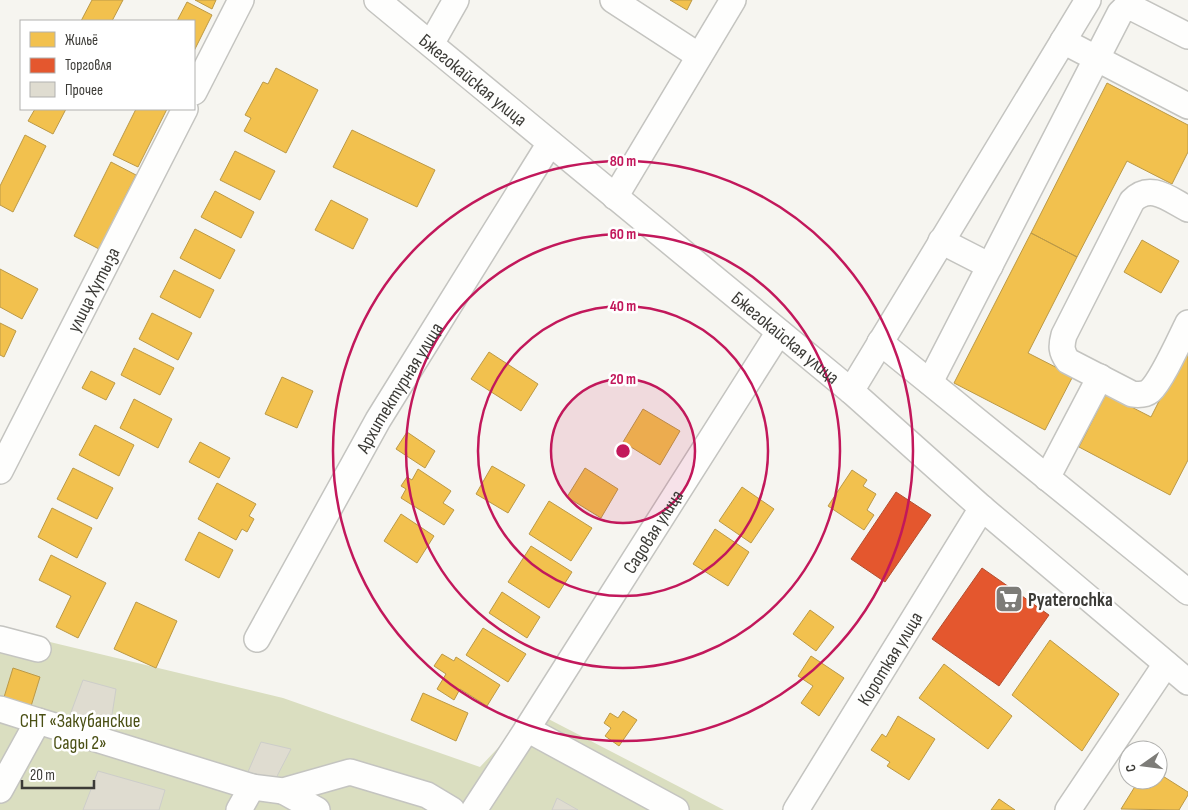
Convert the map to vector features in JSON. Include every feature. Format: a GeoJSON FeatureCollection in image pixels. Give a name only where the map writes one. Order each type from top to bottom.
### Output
{"type":"FeatureCollection","features":[{"type":"Feature","properties":{"kind":"street"},"geometry":{"type":"LineString","coordinates":[[195,90],[241,0]]}},
{"type":"Feature","properties":{"kind":"street","name":"Бжегокайская улица"},"geometry":{"type":"LineString","coordinates":[[377,0],[851,391],[982,508],[1188,682]]}},
{"type":"Feature","properties":{"kind":"street"},"geometry":{"type":"LineString","coordinates":[[431,44],[456,0]]}},
{"type":"Feature","properties":{"kind":"street"},"geometry":{"type":"LineString","coordinates":[[613,0],[700,56]]}},
{"type":"Feature","properties":{"kind":"street"},"geometry":{"type":"LineString","coordinates":[[615,197],[733,0]]}},
{"type":"Feature","properties":{"kind":"street"},"geometry":{"type":"LineString","coordinates":[[851,391],[1088,0]]}},
{"type":"Feature","properties":{"kind":"street"},"geometry":{"type":"LineString","coordinates":[[930,382],[1120,13],[1128,8],[1133,8],[1188,36]]}},
{"type":"Feature","properties":{"kind":"street"},"geometry":{"type":"LineString","coordinates":[[1063,41],[1188,106]]}},
{"type":"Feature","properties":{"kind":"street","name":"улица Хутыза"},"geometry":{"type":"LineString","coordinates":[[0,471],[184,110]]}},
{"type":"Feature","properties":{"kind":"street","name":"Архитектурная улица"},"geometry":{"type":"LineString","coordinates":[[257,639],[378,420],[550,143]]}},
{"type":"Feature","properties":{"kind":"street"},"geometry":{"type":"LineString","coordinates":[[1187,207],[1155,192],[1145,192],[1138,196],[1128,210],[1064,335],[1061,345],[1063,354],[1068,361],[1132,394],[1141,395],[1149,392],[1157,383],[1188,322]]}},
{"type":"Feature","properties":{"kind":"street"},"geometry":{"type":"LineString","coordinates":[[941,241],[990,266]]}},
{"type":"Feature","properties":{"kind":"street","name":"Садовая улица"},"geometry":{"type":"LineString","coordinates":[[474,810],[527,730],[778,332]]}},
{"type":"Feature","properties":{"kind":"street"},"geometry":{"type":"LineString","coordinates":[[880,342],[1188,592]]}},
{"type":"Feature","properties":{"kind":"street"},"geometry":{"type":"LineString","coordinates":[[1048,478],[1100,377]]}},
{"type":"Feature","properties":{"kind":"street","name":"Короткая улица"},"geometry":{"type":"LineString","coordinates":[[796,810],[982,508]]}},
{"type":"Feature","properties":{"kind":"street"},"geometry":{"type":"LineString","coordinates":[[0,639],[38,649]]}},
{"type":"Feature","properties":{"kind":"street"},"geometry":{"type":"LineString","coordinates":[[1068,810],[1166,664]]}},
{"type":"Feature","properties":{"kind":"street"},"geometry":{"type":"LineString","coordinates":[[0,709],[252,786],[283,791],[317,810]]}},
{"type":"Feature","properties":{"kind":"street"},"geometry":{"type":"LineString","coordinates":[[0,790],[38,722]]}},
{"type":"Feature","properties":{"kind":"street"},"geometry":{"type":"LineString","coordinates":[[527,730],[676,810]]}},
{"type":"Feature","properties":{"kind":"street"},"geometry":{"type":"LineString","coordinates":[[283,791],[350,772],[427,795],[452,810]]}},
{"type":"Feature","properties":{"kind":"street"},"geometry":{"type":"LineString","coordinates":[[239,810],[252,786]]}},
{"type":"Feature","properties":{"kind":"green space","name":"СНТ «Закубанские Сады 2»"},"geometry":{"type":"Polygon","coordinates":[[[0,630],[283,698],[480,767],[533,711],[724,810],[0,810],[0,630]]]}},
{"type":"Feature","properties":{"kind":"building: Жильё"},"geometry":{"type":"Polygon","coordinates":[[[92,0],[123,0],[113,20],[82,20],[92,0]]]}},
{"type":"Feature","properties":{"kind":"building: Жильё"},"geometry":{"type":"Polygon","coordinates":[[[195,0],[216,0],[212,9],[195,0]]]}},
{"type":"Feature","properties":{"kind":"building: Жильё"},"geometry":{"type":"Polygon","coordinates":[[[670,0],[692,0],[687,10],[670,0]]]}},
{"type":"Feature","properties":{"kind":"building: Жильё"},"geometry":{"type":"Polygon","coordinates":[[[187,2],[212,15],[195,49],[195,20],[178,20],[187,2]]]}},
{"type":"Feature","properties":{"kind":"building: Жильё"},"geometry":{"type":"Polygon","coordinates":[[[276,68],[318,90],[286,153],[244,131],[251,118],[245,115],[263,82],[268,84],[276,68]]]}},
{"type":"Feature","properties":{"kind":"building: Жильё"},"geometry":{"type":"Polygon","coordinates":[[[1107,83],[1188,125],[1188,152],[1172,184],[1127,161],[1077,257],[1031,233],[1107,83]]]}},
{"type":"Feature","properties":{"kind":"building: Жильё"},"geometry":{"type":"Polygon","coordinates":[[[34,110],[65,110],[53,134],[28,121],[34,110]]]}},
{"type":"Feature","properties":{"kind":"building: Жильё"},"geometry":{"type":"Polygon","coordinates":[[[136,110],[166,110],[138,167],[113,155],[136,110]]]}},
{"type":"Feature","properties":{"kind":"building: Жильё"},"geometry":{"type":"Polygon","coordinates":[[[352,130],[435,170],[417,207],[333,167],[352,130]]]}},
{"type":"Feature","properties":{"kind":"building: Жильё"},"geometry":{"type":"Polygon","coordinates":[[[25,135],[46,146],[13,212],[0,205],[0,186],[25,135]]]}},
{"type":"Feature","properties":{"kind":"building: Жильё"},"geometry":{"type":"Polygon","coordinates":[[[235,151],[275,171],[260,200],[220,180],[235,151]]]}},
{"type":"Feature","properties":{"kind":"building: Жильё"},"geometry":{"type":"Polygon","coordinates":[[[111,162],[136,175],[99,249],[74,236],[111,162]]]}},
{"type":"Feature","properties":{"kind":"building: Жильё"},"geometry":{"type":"Polygon","coordinates":[[[215,191],[254,212],[241,238],[201,217],[215,191]]]}},
{"type":"Feature","properties":{"kind":"building: Жильё"},"geometry":{"type":"Polygon","coordinates":[[[331,200],[368,219],[353,249],[315,230],[331,200]]]}},
{"type":"Feature","properties":{"kind":"building: Жильё"},"geometry":{"type":"Polygon","coordinates":[[[195,229],[235,250],[220,279],[180,258],[195,229]]]}},
{"type":"Feature","properties":{"kind":"building: Жильё"},"geometry":{"type":"Polygon","coordinates":[[[1031,233],[1077,257],[1028,353],[1073,376],[1045,430],[954,383],[1031,233]]]}},
{"type":"Feature","properties":{"kind":"building: Жильё"},"geometry":{"type":"Polygon","coordinates":[[[1142,240],[1179,261],[1161,293],[1124,272],[1142,240]]]}},
{"type":"Feature","properties":{"kind":"building: Жильё"},"geometry":{"type":"Polygon","coordinates":[[[0,269],[38,289],[22,319],[0,307],[0,269]]]}},
{"type":"Feature","properties":{"kind":"building: Жильё"},"geometry":{"type":"Polygon","coordinates":[[[174,270],[214,290],[200,318],[160,297],[174,270]]]}},
{"type":"Feature","properties":{"kind":"building: Жильё"},"geometry":{"type":"Polygon","coordinates":[[[152,313],[192,333],[178,360],[139,339],[152,313]]]}},
{"type":"Feature","properties":{"kind":"building: Жильё"},"geometry":{"type":"Polygon","coordinates":[[[0,323],[16,331],[4,357],[0,355],[0,323]]]}},
{"type":"Feature","properties":{"kind":"building: Жильё"},"geometry":{"type":"Polygon","coordinates":[[[1188,344],[1188,460],[1170,495],[1079,447],[1106,394],[1151,417],[1188,344]]]}},
{"type":"Feature","properties":{"kind":"building: Жильё"},"geometry":{"type":"Polygon","coordinates":[[[134,348],[174,368],[160,395],[121,375],[134,348]]]}},
{"type":"Feature","properties":{"kind":"building: Жильё"},"geometry":{"type":"Polygon","coordinates":[[[489,352],[538,384],[521,411],[471,379],[489,352]]]}},
{"type":"Feature","properties":{"kind":"building: Жильё"},"geometry":{"type":"Polygon","coordinates":[[[91,371],[115,383],[106,400],[82,388],[91,371]]]}},
{"type":"Feature","properties":{"kind":"building: Жильё"},"geometry":{"type":"Polygon","coordinates":[[[282,377],[313,391],[297,428],[265,414],[282,377]]]}},
{"type":"Feature","properties":{"kind":"building: Жильё"},"geometry":{"type":"Polygon","coordinates":[[[134,399],[172,419],[158,448],[120,428],[134,399]]]}},
{"type":"Feature","properties":{"kind":"building: Жильё"},"geometry":{"type":"Polygon","coordinates":[[[643,409],[680,431],[660,465],[623,442],[643,409]]]}},
{"type":"Feature","properties":{"kind":"building: Жильё"},"geometry":{"type":"Polygon","coordinates":[[[95,425],[134,445],[119,476],[79,455],[95,425]]]}},
{"type":"Feature","properties":{"kind":"building: Жильё"},"geometry":{"type":"Polygon","coordinates":[[[407,432],[435,451],[425,468],[396,449],[407,432]]]}},
{"type":"Feature","properties":{"kind":"building: Жильё"},"geometry":{"type":"Polygon","coordinates":[[[200,442],[230,458],[219,478],[189,462],[200,442]]]}},
{"type":"Feature","properties":{"kind":"building: Жильё"},"geometry":{"type":"Polygon","coordinates":[[[492,466],[525,485],[508,513],[476,494],[492,466]]]}},
{"type":"Feature","properties":{"kind":"building: Жильё"},"geometry":{"type":"Polygon","coordinates":[[[73,468],[113,488],[97,519],[57,499],[73,468]]]}},
{"type":"Feature","properties":{"kind":"building: Жильё"},"geometry":{"type":"Polygon","coordinates":[[[585,468],[618,489],[601,518],[567,497],[585,468]]]}},
{"type":"Feature","properties":{"kind":"building: Жильё"},"geometry":{"type":"Polygon","coordinates":[[[418,469],[451,491],[443,503],[454,510],[444,525],[401,498],[406,489],[401,486],[407,477],[412,480],[418,469]]]}},
{"type":"Feature","properties":{"kind":"building: Жильё"},"geometry":{"type":"Polygon","coordinates":[[[852,470],[867,480],[863,486],[876,494],[867,510],[874,515],[864,530],[828,506],[852,470]]]}},
{"type":"Feature","properties":{"kind":"building: Жильё"},"geometry":{"type":"Polygon","coordinates":[[[217,483],[256,504],[249,516],[254,519],[247,532],[242,529],[236,540],[198,519],[217,483]]]}},
{"type":"Feature","properties":{"kind":"building: Жильё"},"geometry":{"type":"Polygon","coordinates":[[[742,487],[774,509],[751,543],[719,521],[742,487]]]}},
{"type":"Feature","properties":{"kind":"building: Жильё"},"geometry":{"type":"Polygon","coordinates":[[[549,501],[592,528],[571,561],[529,534],[549,501]]]}},
{"type":"Feature","properties":{"kind":"building: Жильё"},"geometry":{"type":"Polygon","coordinates":[[[52,508],[92,528],[77,558],[38,537],[52,508]]]}},
{"type":"Feature","properties":{"kind":"building: Жильё"},"geometry":{"type":"Polygon","coordinates":[[[401,514],[434,536],[417,563],[384,541],[401,514]]]}},
{"type":"Feature","properties":{"kind":"building: Жильё"},"geometry":{"type":"Polygon","coordinates":[[[715,529],[749,552],[728,586],[693,564],[715,529]]]}},
{"type":"Feature","properties":{"kind":"building: Жильё"},"geometry":{"type":"Polygon","coordinates":[[[199,532],[233,550],[219,578],[185,560],[199,532]]]}},
{"type":"Feature","properties":{"kind":"building: Жильё"},"geometry":{"type":"Polygon","coordinates":[[[531,546],[572,572],[549,608],[508,582],[531,546]]]}},
{"type":"Feature","properties":{"kind":"building: Жильё"},"geometry":{"type":"Polygon","coordinates":[[[51,555],[106,583],[78,638],[56,627],[71,596],[39,580],[51,555]]]}},
{"type":"Feature","properties":{"kind":"building: Жильё"},"geometry":{"type":"Polygon","coordinates":[[[502,592],[540,617],[527,638],[489,613],[502,592]]]}},
{"type":"Feature","properties":{"kind":"building: Жильё"},"geometry":{"type":"Polygon","coordinates":[[[136,602],[177,621],[156,668],[114,649],[136,602]]]}},
{"type":"Feature","properties":{"kind":"building: Жильё"},"geometry":{"type":"Polygon","coordinates":[[[810,610],[834,627],[816,651],[793,634],[810,610]]]}},
{"type":"Feature","properties":{"kind":"building: Жильё"},"geometry":{"type":"Polygon","coordinates":[[[483,628],[526,654],[508,682],[466,655],[483,628]]]}},
{"type":"Feature","properties":{"kind":"building: Жильё"},"geometry":{"type":"Polygon","coordinates":[[[1050,640],[1119,694],[1082,751],[1012,695],[1050,640]]]}},
{"type":"Feature","properties":{"kind":"building: Жильё"},"geometry":{"type":"Polygon","coordinates":[[[442,654],[454,661],[456,657],[500,685],[487,706],[460,689],[454,700],[437,689],[446,674],[434,666],[442,654]]]}},
{"type":"Feature","properties":{"kind":"building: Жильё"},"geometry":{"type":"Polygon","coordinates":[[[811,656],[844,678],[819,716],[801,703],[813,686],[798,676],[811,656]]]}},
{"type":"Feature","properties":{"kind":"building: Жильё"},"geometry":{"type":"Polygon","coordinates":[[[944,664],[1012,716],[988,749],[919,698],[944,664]]]}},
{"type":"Feature","properties":{"kind":"building: Жильё"},"geometry":{"type":"Polygon","coordinates":[[[13,668],[40,677],[28,716],[1,707],[13,668]]]}},
{"type":"Feature","properties":{"kind":"building: Жильё"},"geometry":{"type":"Polygon","coordinates":[[[423,693],[468,713],[456,741],[411,720],[423,693]]]}},
{"type":"Feature","properties":{"kind":"building: Жильё"},"geometry":{"type":"Polygon","coordinates":[[[623,711],[637,720],[619,746],[605,736],[611,728],[604,723],[610,713],[618,718],[623,711]]]}},
{"type":"Feature","properties":{"kind":"building: Жильё"},"geometry":{"type":"Polygon","coordinates":[[[898,716],[935,739],[909,780],[887,766],[890,762],[871,750],[882,734],[886,737],[898,716]]]}},
{"type":"Feature","properties":{"kind":"building: Жильё"},"geometry":{"type":"Polygon","coordinates":[[[1168,779],[1188,792],[1179,810],[1121,809],[1133,790],[1168,790],[1168,779]]]}},
{"type":"Feature","properties":{"kind":"building: Жильё"},"geometry":{"type":"Polygon","coordinates":[[[999,799],[1015,810],[991,810],[999,799]]]}},
{"type":"Feature","properties":{"kind":"building: Торговля"},"geometry":{"type":"Polygon","coordinates":[[[896,492],[931,515],[885,582],[851,559],[896,492]]]}},
{"type":"Feature","properties":{"kind":"building: Торговля"},"geometry":{"type":"Polygon","coordinates":[[[982,568],[1049,615],[999,686],[932,639],[982,568]]]}},
{"type":"Feature","properties":{"kind":"building: Прочее"},"geometry":{"type":"Polygon","coordinates":[[[83,680],[116,689],[110,728],[70,715],[83,680]]]}},
{"type":"Feature","properties":{"kind":"building: Прочее"},"geometry":{"type":"Polygon","coordinates":[[[261,742],[291,749],[274,782],[247,774],[261,742]]]}},
{"type":"Feature","properties":{"kind":"building: Прочее"},"geometry":{"type":"Polygon","coordinates":[[[98,771],[165,790],[159,810],[83,810],[98,771]]]}},
{"type":"Feature","properties":{"kind":"building: Прочее"},"geometry":{"type":"Polygon","coordinates":[[[557,798],[578,810],[552,810],[557,798]]]}},
{"type":"Feature","properties":{"kind":"place","name":"Pyaterochka"},"geometry":{"type":"Point","coordinates":[1009,599]}}]}
